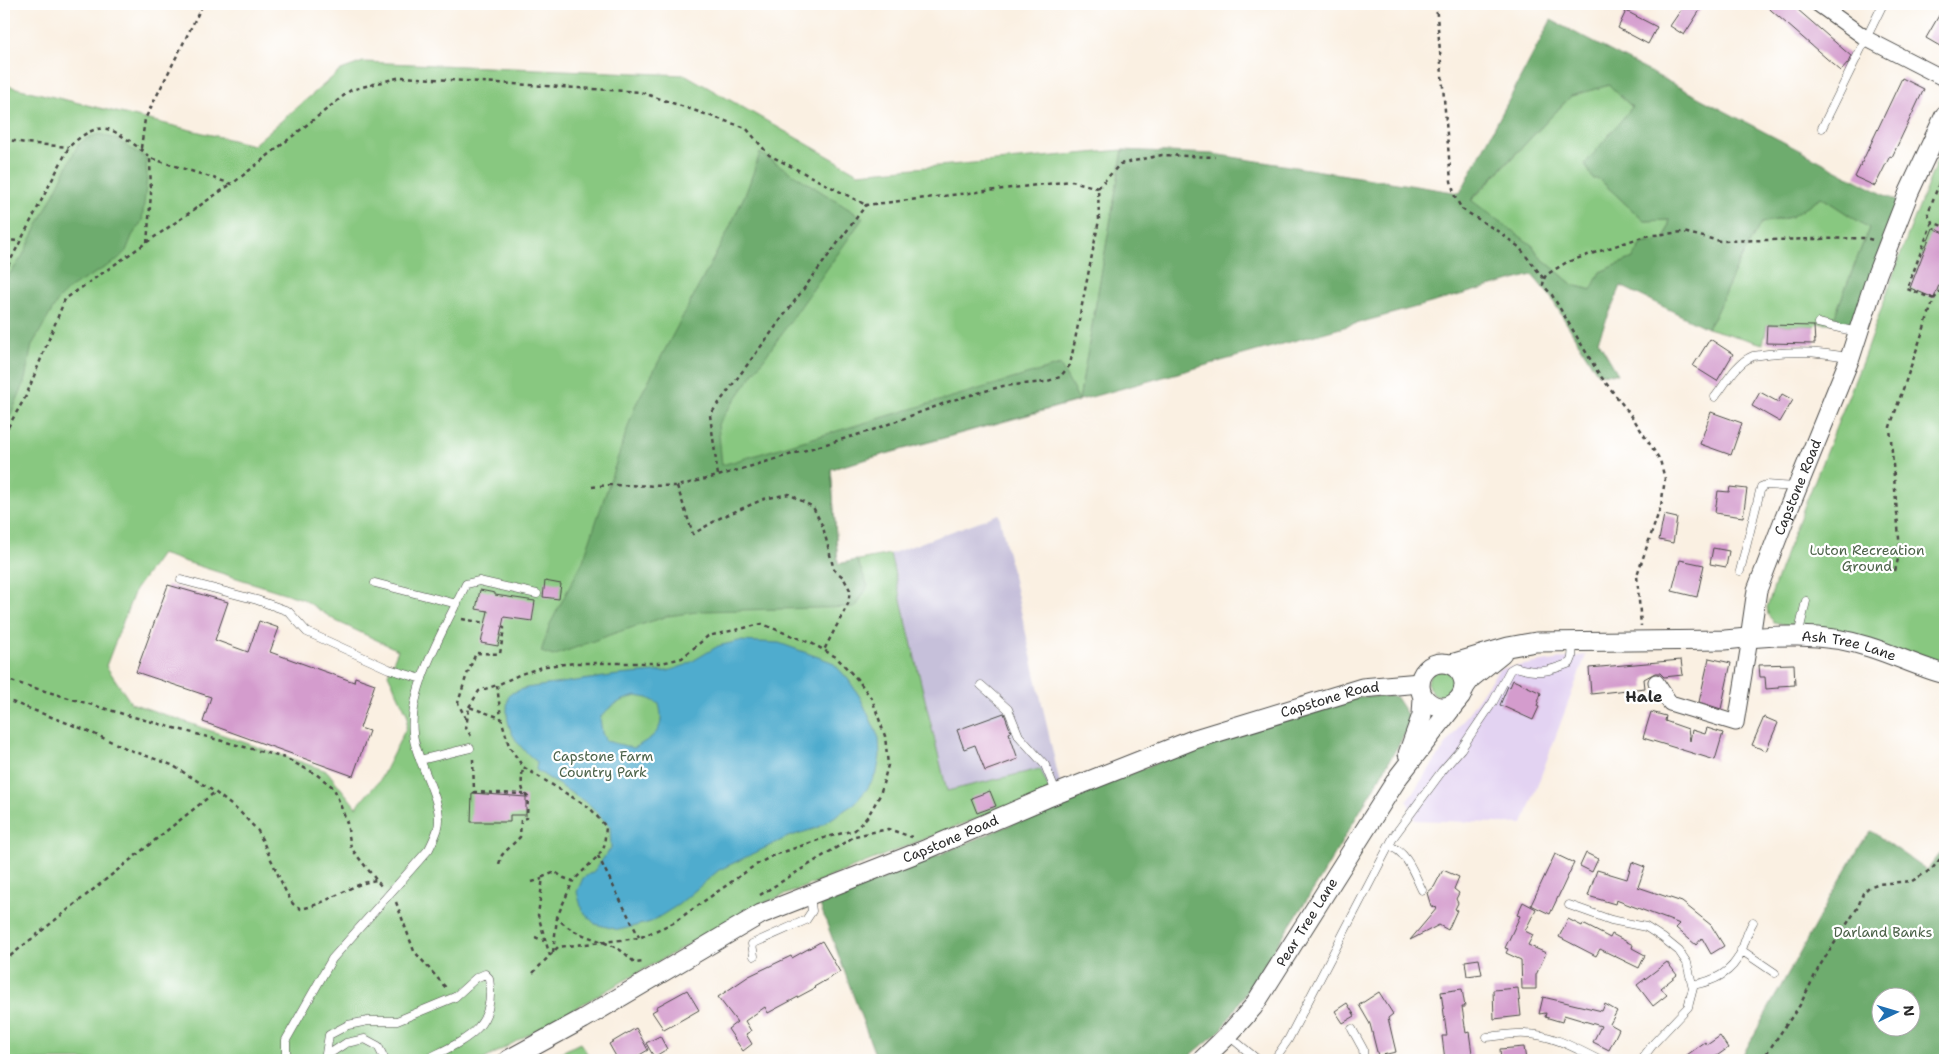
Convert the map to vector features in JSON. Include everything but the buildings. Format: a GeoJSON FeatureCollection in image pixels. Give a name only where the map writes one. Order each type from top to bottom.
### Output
{"type":"FeatureCollection","features":[{"type":"Feature","properties":{"kind":"street"},"geometry":{"type":"LineString","coordinates":[[1818,4],[1866,39],[1945,79]]}},
{"type":"Feature","properties":{"kind":"street","name":"Capstone Road"},"geometry":{"type":"LineString","coordinates":[[1750,638],[1757,590],[1850,358],[1877,274],[1909,192],[1945,115]]}},
{"type":"Feature","properties":{"kind":"street","name":"Ash Tree Lane"},"geometry":{"type":"LineString","coordinates":[[1750,638],[1798,637],[1834,639],[1868,646],[1945,674]]}},
{"type":"Feature","properties":{"kind":"street"},"geometry":{"type":"LineString","coordinates":[[1508,647],[1471,678],[1461,695],[1443,708],[1436,707],[1422,691],[1421,676],[1430,666],[1444,663],[1451,664],[1508,647],[1536,642],[1725,640],[1750,638],[1736,723],[1670,703],[1656,682]]}},
{"type":"Feature","properties":{"kind":"street"},"geometry":{"type":"LineString","coordinates":[[1451,664],[1461,674],[1464,681],[1461,695]]}},
{"type":"Feature","properties":{"kind":"street","name":"Capstone Road"},"geometry":{"type":"LineString","coordinates":[[508,1060],[583,1019],[761,914],[809,894],[928,849],[1057,794],[1195,739],[1362,688],[1422,691]]}},
{"type":"Feature","properties":{"kind":"street","name":"Pear Tree Lane"},"geometry":{"type":"LineString","coordinates":[[1399,776],[1422,715],[1422,691]]}},
{"type":"Feature","properties":{"kind":"street","name":"Pear Tree Lane"},"geometry":{"type":"LineString","coordinates":[[1202,1060],[1253,1008],[1399,776],[1461,695]]}},
{"type":"Feature","properties":{"kind":"lane"},"geometry":{"type":"LineString","coordinates":[[1822,128],[1883,4]]}},
{"type":"Feature","properties":{"kind":"lane"},"geometry":{"type":"LineString","coordinates":[[1818,323],[1859,333]]}},
{"type":"Feature","properties":{"kind":"lane"},"geometry":{"type":"LineString","coordinates":[[1715,397],[1740,364],[1753,356],[1827,352],[1850,358]]}},
{"type":"Feature","properties":{"kind":"lane"},"geometry":{"type":"LineString","coordinates":[[1740,571],[1761,487],[1766,485],[1797,487]]}},
{"type":"Feature","properties":{"kind":"lane"},"geometry":{"type":"LineString","coordinates":[[181,580],[257,600],[288,611],[307,632],[389,669],[422,679]]}},
{"type":"Feature","properties":{"kind":"lane"},"geometry":{"type":"LineString","coordinates":[[286,1060],[286,1040],[332,959],[429,849],[439,827],[437,804],[412,733],[414,711],[422,679],[466,584],[479,581],[537,594]]}},
{"type":"Feature","properties":{"kind":"lane"},"geometry":{"type":"LineString","coordinates":[[375,583],[457,604]]}},
{"type":"Feature","properties":{"kind":"lane"},"geometry":{"type":"LineString","coordinates":[[1798,637],[1806,601]]}},
{"type":"Feature","properties":{"kind":"lane"},"geometry":{"type":"LineString","coordinates":[[1274,1060],[1288,1040],[1394,836],[1471,734],[1493,702],[1510,670],[1514,667],[1527,671],[1547,672],[1570,663],[1573,641]]}},
{"type":"Feature","properties":{"kind":"lane"},"geometry":{"type":"LineString","coordinates":[[981,685],[1008,709],[1019,736],[1045,765],[1057,794]]}},
{"type":"Feature","properties":{"kind":"lane"},"geometry":{"type":"LineString","coordinates":[[420,760],[470,748]]}},
{"type":"Feature","properties":{"kind":"lane"},"geometry":{"type":"LineString","coordinates":[[1389,846],[1396,848],[1403,854],[1422,890]]}},
{"type":"Feature","properties":{"kind":"lane"},"geometry":{"type":"LineString","coordinates":[[754,956],[752,944],[806,920],[812,911],[809,894]]}},
{"type":"Feature","properties":{"kind":"lane"},"geometry":{"type":"LineString","coordinates":[[1569,905],[1611,920],[1646,927],[1679,951],[1687,963],[1693,985],[1691,999],[1686,1010],[1654,1043],[1641,1060]]}},
{"type":"Feature","properties":{"kind":"lane"},"geometry":{"type":"LineString","coordinates":[[1693,985],[1723,975],[1742,950],[1746,934],[1753,922]]}},
{"type":"Feature","properties":{"kind":"lane"},"geometry":{"type":"LineString","coordinates":[[1742,950],[1775,973]]}},
{"type":"Feature","properties":{"kind":"lane"},"geometry":{"type":"LineString","coordinates":[[325,1058],[329,1035],[348,1025],[368,1021],[397,1021],[455,997],[476,978],[485,974],[489,978],[491,989],[485,1020],[476,1032],[425,1060]]}},
{"type":"Feature","properties":{"kind":"lane"},"geometry":{"type":"LineString","coordinates":[[1352,1029],[1362,1049],[1364,1060]]}},
{"type":"Feature","properties":{"kind":"lane"},"geometry":{"type":"LineString","coordinates":[[1487,1037],[1526,1034],[1540,1036],[1559,1041],[1598,1060]]}},
{"type":"Feature","properties":{"kind":"lane"},"geometry":{"type":"LineString","coordinates":[[1228,1035],[1258,1060]]}},
{"type":"Feature","properties":{"kind":"lane"},"geometry":{"type":"LineString","coordinates":[[325,1058],[346,1043],[365,1039],[378,1046],[385,1060]]}},
{"type":"Feature","properties":{"kind":"path"},"geometry":{"type":"LineString","coordinates":[[141,148],[145,119],[203,4]]}},
{"type":"Feature","properties":{"kind":"path"},"geometry":{"type":"LineString","coordinates":[[1436,4],[1451,181],[1455,197],[1462,209],[1519,247],[1544,279]]}},
{"type":"Feature","properties":{"kind":"path"},"geometry":{"type":"LineString","coordinates":[[4,434],[26,396],[65,299],[232,184],[352,90],[401,77],[640,92],[746,128],[768,155],[866,205],[1072,181],[1098,188]]}},
{"type":"Feature","properties":{"kind":"path"},"geometry":{"type":"LineString","coordinates":[[4,273],[70,147],[78,138],[92,131],[107,129],[141,148],[150,158],[232,184]]}},
{"type":"Feature","properties":{"kind":"path"},"geometry":{"type":"LineString","coordinates":[[4,139],[25,144],[70,147]]}},
{"type":"Feature","properties":{"kind":"path"},"geometry":{"type":"LineString","coordinates":[[592,487],[609,485],[677,486],[718,476],[870,431],[954,400],[1003,386],[1045,382],[1060,377],[1070,365],[1099,220],[1098,188],[1120,164],[1162,155],[1215,157]]}},
{"type":"Feature","properties":{"kind":"path"},"geometry":{"type":"LineString","coordinates":[[147,243],[150,158]]}},
{"type":"Feature","properties":{"kind":"path"},"geometry":{"type":"LineString","coordinates":[[1934,299],[1907,290],[1932,222],[1928,212],[1945,168]]}},
{"type":"Feature","properties":{"kind":"path"},"geometry":{"type":"LineString","coordinates":[[718,476],[710,415],[866,205]]}},
{"type":"Feature","properties":{"kind":"path"},"geometry":{"type":"LineString","coordinates":[[1932,222],[1945,227]]}},
{"type":"Feature","properties":{"kind":"path"},"geometry":{"type":"LineString","coordinates":[[1642,641],[1637,575],[1661,506],[1665,479],[1660,460],[1633,418],[1599,374],[1552,295],[1543,285],[1546,274],[1568,262],[1645,236],[1683,232],[1720,241],[1866,238],[1889,245]]}},
{"type":"Feature","properties":{"kind":"path"},"geometry":{"type":"LineString","coordinates":[[4,240],[20,242]]}},
{"type":"Feature","properties":{"kind":"path"},"geometry":{"type":"LineString","coordinates":[[1895,571],[1900,551],[1890,427],[1934,299],[1945,285]]}},
{"type":"Feature","properties":{"kind":"path"},"geometry":{"type":"LineString","coordinates":[[677,486],[693,534],[720,518],[764,499],[789,494],[813,506],[823,527],[834,570],[843,577],[850,590],[848,604],[824,650]]}},
{"type":"Feature","properties":{"kind":"path"},"geometry":{"type":"LineString","coordinates":[[450,617],[485,624]]}},
{"type":"Feature","properties":{"kind":"path"},"geometry":{"type":"LineString","coordinates":[[472,739],[466,728],[466,721],[469,707],[479,691],[497,686],[521,674],[546,666],[575,663],[662,663],[682,658],[708,636],[762,624],[824,650],[836,657],[858,680],[872,699],[885,736],[888,765],[880,795],[868,816],[855,830],[817,840],[766,859],[673,924],[639,938],[558,947],[533,973]]}},
{"type":"Feature","properties":{"kind":"path"},"geometry":{"type":"LineString","coordinates":[[466,721],[458,703],[466,677],[476,653],[500,654],[504,628],[502,627]]}},
{"type":"Feature","properties":{"kind":"path"},"geometry":{"type":"LineString","coordinates":[[4,679],[130,716],[285,758],[316,774],[334,788],[347,824],[351,848],[388,894],[396,900],[414,951],[455,997]]}},
{"type":"Feature","properties":{"kind":"path"},"geometry":{"type":"LineString","coordinates":[[497,686],[500,718],[510,746],[524,767],[590,808],[606,828],[604,847],[598,856],[573,881],[557,917],[553,953]]}},
{"type":"Feature","properties":{"kind":"path"},"geometry":{"type":"LineString","coordinates":[[4,699],[172,765],[215,792],[241,813],[258,831],[286,892],[293,904],[301,909],[329,901],[362,882],[377,880]]}},
{"type":"Feature","properties":{"kind":"path"},"geometry":{"type":"LineString","coordinates":[[469,707],[500,718]]}},
{"type":"Feature","properties":{"kind":"path"},"geometry":{"type":"LineString","coordinates":[[472,757],[474,792],[524,794]]}},
{"type":"Feature","properties":{"kind":"path"},"geometry":{"type":"LineString","coordinates":[[499,864],[502,855],[520,836],[521,819],[527,818],[528,797],[524,794],[521,784],[524,767]]}},
{"type":"Feature","properties":{"kind":"path"},"geometry":{"type":"LineString","coordinates":[[4,961],[215,792]]}},
{"type":"Feature","properties":{"kind":"path"},"geometry":{"type":"LineString","coordinates":[[753,899],[790,878],[855,836],[888,828],[910,836],[928,849]]}},
{"type":"Feature","properties":{"kind":"path"},"geometry":{"type":"LineString","coordinates":[[1762,1060],[1800,1005],[1819,967],[1869,887],[1877,884],[1912,881],[1932,869],[1945,853]]}},
{"type":"Feature","properties":{"kind":"path"},"geometry":{"type":"LineString","coordinates":[[598,856],[639,938]]}},
{"type":"Feature","properties":{"kind":"path"},"geometry":{"type":"LineString","coordinates":[[532,882],[556,872],[564,878],[573,881]]}},
{"type":"Feature","properties":{"kind":"path"},"geometry":{"type":"LineString","coordinates":[[542,879],[538,915],[550,956]]}},
{"type":"Feature","properties":{"kind":"path"},"geometry":{"type":"LineString","coordinates":[[557,917],[561,922],[581,934],[623,952],[634,963],[648,962]]}},
{"type":"Feature","properties":{"kind":"path"},"geometry":{"type":"LineString","coordinates":[[535,937],[544,940]]}},
{"type":"Feature","properties":{"kind":"shaded area"},"geometry":{"type":"Polygon","coordinates":[[[999,514],[1061,788],[1051,793],[1040,769],[947,792],[890,554],[999,514]]]}},
{"type":"Feature","properties":{"kind":"shaded area"},"geometry":{"type":"Polygon","coordinates":[[[1586,655],[1523,824],[1415,820],[1407,801],[1499,669],[1586,655]]]}},
{"type":"Feature","properties":{"kind":"green space"},"geometry":{"type":"Polygon","coordinates":[[[1551,20],[1898,202],[1854,329],[1832,323],[1869,228],[1821,197],[1791,217],[1761,223],[1739,262],[1707,328],[1621,286],[1598,340],[1618,374],[1597,373],[1550,296],[1532,275],[831,469],[838,564],[857,560],[868,586],[856,607],[703,611],[668,616],[553,656],[541,652],[550,624],[583,561],[635,406],[726,235],[747,190],[760,153],[863,218],[718,424],[722,465],[1060,365],[1079,400],[1123,150],[1213,154],[1460,193],[1551,20]],[[1609,85],[1571,96],[1471,200],[1533,246],[1539,256],[1573,285],[1591,290],[1600,272],[1633,258],[1642,244],[1665,239],[1670,220],[1644,221],[1599,179],[1593,179],[1585,164],[1632,107],[1609,85]]]}},
{"type":"Feature","properties":{"kind":"green space","name":"Capstone Farm Country Park"},"geometry":{"type":"Polygon","coordinates":[[[363,62],[686,75],[858,173],[1123,150],[1079,401],[831,469],[838,564],[890,554],[947,791],[1040,769],[1051,793],[957,826],[757,906],[483,1060],[4,1060],[4,85],[253,145],[341,70],[363,62]],[[161,554],[135,590],[106,666],[131,703],[327,771],[356,807],[380,780],[406,728],[408,716],[388,674],[398,650],[336,621],[303,599],[161,554]]]}},
{"type":"Feature","properties":{"kind":"green space"},"geometry":{"type":"Polygon","coordinates":[[[1609,85],[1632,107],[1599,179],[1644,221],[1670,220],[1665,239],[1642,244],[1633,258],[1600,272],[1592,290],[1573,285],[1539,256],[1533,246],[1471,201],[1571,96],[1609,85]]]}},
{"type":"Feature","properties":{"kind":"green space"},"geometry":{"type":"Polygon","coordinates":[[[99,134],[116,139],[146,158],[147,178],[142,221],[132,236],[126,251],[116,261],[71,287],[58,300],[32,345],[24,384],[11,414],[4,422],[4,282],[22,257],[78,145],[87,138],[99,134]]]}},
{"type":"Feature","properties":{"kind":"green space","name":"Luton Recreation Ground"},"geometry":{"type":"Polygon","coordinates":[[[1945,140],[1945,664],[1806,631],[1799,626],[1789,626],[1774,622],[1768,615],[1767,607],[1785,555],[1862,362],[1907,237],[1945,140]]]}},
{"type":"Feature","properties":{"kind":"green space"},"geometry":{"type":"Polygon","coordinates":[[[1821,197],[1869,228],[1832,323],[1818,323],[1815,326],[1767,325],[1763,344],[1707,328],[1739,262],[1761,223],[1791,217],[1821,197]]]}},
{"type":"Feature","properties":{"kind":"green space"},"geometry":{"type":"Polygon","coordinates":[[[1441,670],[1450,674],[1454,683],[1450,692],[1441,696],[1432,692],[1428,683],[1432,674],[1441,670]]]}},
{"type":"Feature","properties":{"kind":"green space"},"geometry":{"type":"Polygon","coordinates":[[[1395,696],[1412,722],[1319,881],[1222,1029],[1185,1060],[877,1060],[820,905],[1161,761],[1350,697],[1395,696]]]}},
{"type":"Feature","properties":{"kind":"green space","name":"Darland Banks"},"geometry":{"type":"Polygon","coordinates":[[[1871,831],[1927,870],[1945,848],[1945,1060],[1740,1060],[1863,841],[1871,831]]]}},
{"type":"Feature","properties":{"kind":"green space"},"geometry":{"type":"Polygon","coordinates":[[[580,1043],[592,1060],[545,1060],[580,1043]]]}},
{"type":"Feature","properties":{"kind":"water"},"geometry":{"type":"Polygon","coordinates":[[[739,641],[779,643],[832,662],[848,679],[860,697],[879,738],[880,756],[877,772],[867,789],[854,804],[817,828],[788,837],[719,870],[678,905],[651,922],[619,930],[595,924],[582,910],[577,892],[583,878],[594,871],[611,848],[610,827],[590,805],[536,770],[537,762],[516,740],[509,724],[507,705],[509,694],[526,688],[618,675],[668,671],[686,665],[718,646],[739,641]],[[636,696],[625,699],[604,713],[600,718],[602,733],[606,741],[634,748],[653,736],[660,726],[661,713],[659,704],[648,698],[636,696]]]}},
{"type":"Feature","properties":{"kind":"district","name":"Hale"},"geometry":{"type":"Point","coordinates":[1644,696]}}]}
